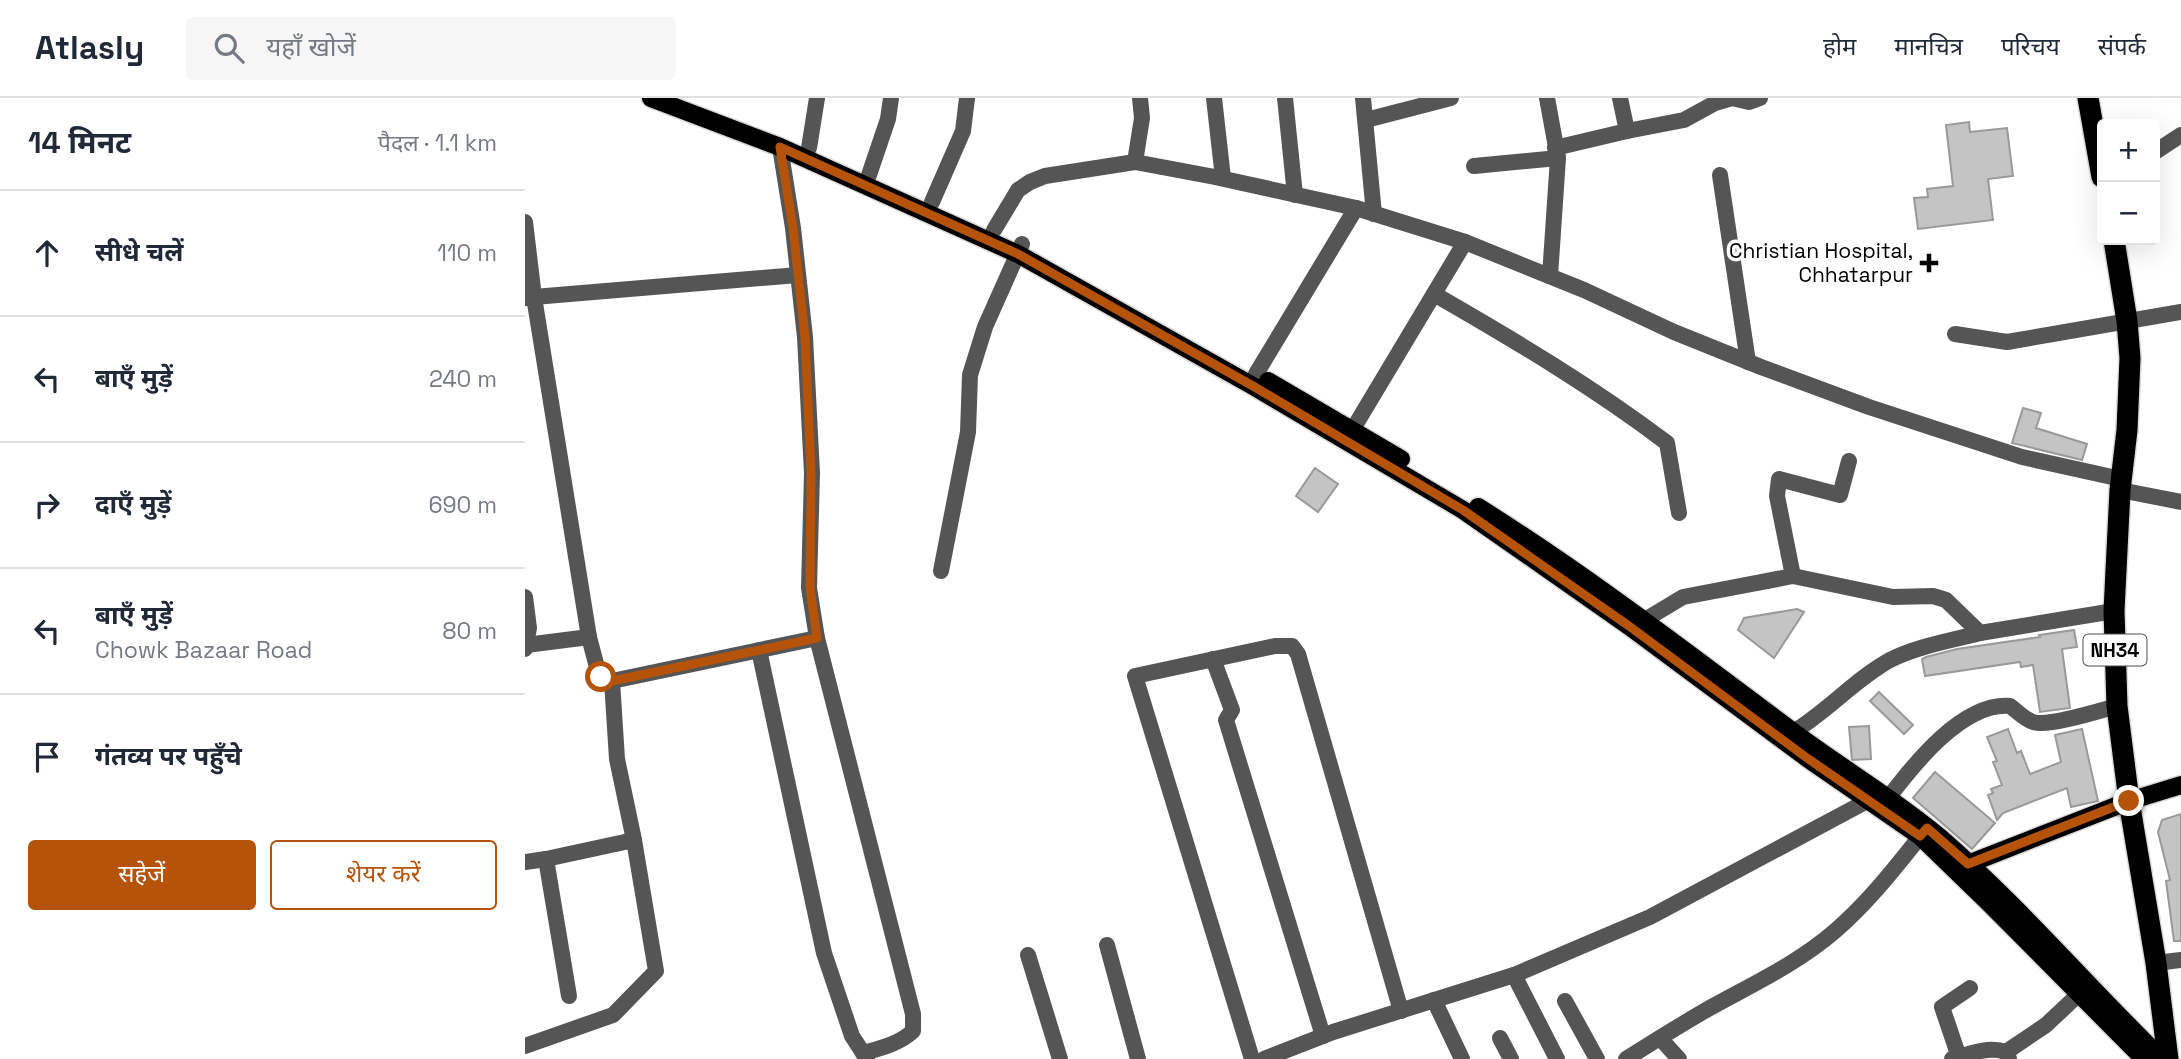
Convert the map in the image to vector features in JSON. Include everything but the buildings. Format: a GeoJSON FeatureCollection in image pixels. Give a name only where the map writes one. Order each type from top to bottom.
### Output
{"type":"FeatureCollection","features":[{"type":"Feature","properties":{"kind":"highway"},"geometry":{"type":"LineString","coordinates":[[2088,98],[2097,146]]}},
{"type":"Feature","properties":{"kind":"highway","name":"NH34"},"geometry":{"type":"LineString","coordinates":[[2115,245],[2130,358],[2114,611],[2117,706],[2168,1059]]}},
{"type":"Feature","properties":{"kind":"main road"},"geometry":{"type":"LineString","coordinates":[[651,98],[780,147],[1020,249],[1256,374],[1353,429],[1561,560],[1968,864],[2069,962],[2162,1059]]}},
{"type":"Feature","properties":{"kind":"main road"},"geometry":{"type":"LineString","coordinates":[[679,98],[809,148],[994,230],[1020,249],[1463,510],[1629,626],[1807,758],[1878,795]]}},
{"type":"Feature","properties":{"kind":"main road"},"geometry":{"type":"LineString","coordinates":[[1968,864],[2129,801],[2181,785]]}},
{"type":"Feature","properties":{"kind":"main road"},"geometry":{"type":"LineString","coordinates":[[1924,832],[2144,1059]]}},
{"type":"Feature","properties":{"kind":"street"},"geometry":{"type":"LineString","coordinates":[[809,148],[817,98]]}},
{"type":"Feature","properties":{"kind":"street"},"geometry":{"type":"LineString","coordinates":[[869,175],[888,119],[891,98]]}},
{"type":"Feature","properties":{"kind":"street"},"geometry":{"type":"LineString","coordinates":[[932,202],[963,131],[967,98]]}},
{"type":"Feature","properties":{"kind":"street"},"geometry":{"type":"LineString","coordinates":[[1135,162],[1142,118],[1140,98]]}},
{"type":"Feature","properties":{"kind":"street"},"geometry":{"type":"LineString","coordinates":[[1215,98],[1223,178]]}},
{"type":"Feature","properties":{"kind":"street"},"geometry":{"type":"LineString","coordinates":[[1285,98],[1296,195]]}},
{"type":"Feature","properties":{"kind":"street"},"geometry":{"type":"LineString","coordinates":[[1363,98],[1374,214]]}},
{"type":"Feature","properties":{"kind":"street"},"geometry":{"type":"LineString","coordinates":[[1366,121],[1451,98]]}},
{"type":"Feature","properties":{"kind":"street"},"geometry":{"type":"LineString","coordinates":[[1547,98],[1557,153],[1550,276]]}},
{"type":"Feature","properties":{"kind":"street"},"geometry":{"type":"LineString","coordinates":[[1621,98],[1627,131]]}},
{"type":"Feature","properties":{"kind":"street"},"geometry":{"type":"LineString","coordinates":[[1474,166],[1557,153],[1627,131],[1684,120],[1715,103],[1731,98],[1749,102],[1760,98]]}},
{"type":"Feature","properties":{"kind":"street"},"geometry":{"type":"LineString","coordinates":[[2160,149],[2181,135]]}},
{"type":"Feature","properties":{"kind":"street"},"geometry":{"type":"LineString","coordinates":[[759,650],[824,953],[852,1036],[865,1056],[905,1038],[913,1031],[913,1014],[817,638],[810,588],[810,416],[805,337],[780,147]]}},
{"type":"Feature","properties":{"kind":"street"},"geometry":{"type":"LineString","coordinates":[[994,230],[1013,197],[1030,182],[1045,176],[1135,162],[1223,178],[1356,208],[1465,242],[1748,362],[1869,407],[2022,457],[2181,502]]}},
{"type":"Feature","properties":{"kind":"street"},"geometry":{"type":"LineString","coordinates":[[1720,175],[1748,362]]}},
{"type":"Feature","properties":{"kind":"street"},"geometry":{"type":"LineString","coordinates":[[1256,374],[1356,208]]}},
{"type":"Feature","properties":{"kind":"street"},"geometry":{"type":"LineString","coordinates":[[525,222],[530,297],[589,637],[599,675],[612,681],[817,638]]}},
{"type":"Feature","properties":{"kind":"street"},"geometry":{"type":"LineString","coordinates":[[1353,429],[1465,242]]}},
{"type":"Feature","properties":{"kind":"street"},"geometry":{"type":"LineString","coordinates":[[941,571],[968,432],[970,375],[985,327],[1020,249]]}},
{"type":"Feature","properties":{"kind":"street"},"geometry":{"type":"LineString","coordinates":[[530,297],[798,275]]}},
{"type":"Feature","properties":{"kind":"street"},"geometry":{"type":"LineString","coordinates":[[1434,294],[1518,342],[1667,443],[1679,513]]}},
{"type":"Feature","properties":{"kind":"street"},"geometry":{"type":"LineString","coordinates":[[1955,334],[2007,342],[2181,312]]}},
{"type":"Feature","properties":{"kind":"street"},"geometry":{"type":"LineString","coordinates":[[1793,576],[1777,496],[1779,479],[1840,495],[1849,461]]}},
{"type":"Feature","properties":{"kind":"street"},"geometry":{"type":"LineString","coordinates":[[1643,621],[1683,597],[1793,576],[1893,597],[1933,596],[1946,600],[1980,633]]}},
{"type":"Feature","properties":{"kind":"street"},"geometry":{"type":"LineString","coordinates":[[525,597],[529,628],[525,647],[589,637]]}},
{"type":"Feature","properties":{"kind":"street"},"geometry":{"type":"LineString","coordinates":[[1793,732],[1815,719],[1847,689],[1891,660],[1927,646],[1980,633],[2114,611]]}},
{"type":"Feature","properties":{"kind":"street"},"geometry":{"type":"LineString","coordinates":[[1252,1059],[1135,676],[1275,646],[1292,646],[1298,654],[1401,1011]]}},
{"type":"Feature","properties":{"kind":"street"},"geometry":{"type":"LineString","coordinates":[[1213,659],[1232,710],[1226,720],[1323,1036]]}},
{"type":"Feature","properties":{"kind":"street"},"geometry":{"type":"LineString","coordinates":[[525,1046],[613,1014],[656,971],[617,759],[612,681]]}},
{"type":"Feature","properties":{"kind":"street"},"geometry":{"type":"LineString","coordinates":[[1264,1059],[1323,1036],[1514,975],[1650,917],[1878,795],[1967,718],[1987,708],[2010,706],[2037,724],[2117,706]]}},
{"type":"Feature","properties":{"kind":"street"},"geometry":{"type":"LineString","coordinates":[[1626,1059],[1705,1010],[1789,964],[1832,933],[1881,886],[1924,832]]}},
{"type":"Feature","properties":{"kind":"street"},"geometry":{"type":"LineString","coordinates":[[525,862],[634,840]]}},
{"type":"Feature","properties":{"kind":"street"},"geometry":{"type":"LineString","coordinates":[[546,859],[569,996]]}},
{"type":"Feature","properties":{"kind":"street"},"geometry":{"type":"LineString","coordinates":[[1107,945],[1138,1059]]}},
{"type":"Feature","properties":{"kind":"street"},"geometry":{"type":"LineString","coordinates":[[1028,955],[1060,1059]]}},
{"type":"Feature","properties":{"kind":"street"},"geometry":{"type":"LineString","coordinates":[[2156,963],[2181,960]]}},
{"type":"Feature","properties":{"kind":"street"},"geometry":{"type":"LineString","coordinates":[[1514,975],[1557,1059]]}},
{"type":"Feature","properties":{"kind":"street"},"geometry":{"type":"LineString","coordinates":[[1970,988],[1942,1007],[1956,1058],[2000,1050],[2007,1056],[2080,993]]}},
{"type":"Feature","properties":{"kind":"street"},"geometry":{"type":"LineString","coordinates":[[1434,1000],[1462,1059]]}},
{"type":"Feature","properties":{"kind":"street"},"geometry":{"type":"LineString","coordinates":[[1565,1001],[1597,1059]]}},
{"type":"Feature","properties":{"kind":"street"},"geometry":{"type":"LineString","coordinates":[[1500,1038],[1511,1059]]}},
{"type":"Feature","properties":{"kind":"street"},"geometry":{"type":"LineString","coordinates":[[1660,1038],[1679,1059]]}},
{"type":"Feature","properties":{"kind":"place","name":"Christian Hospital, Chhatarpur"},"geometry":{"type":"Point","coordinates":[1929,263]}},
{"type":"Feature","properties":{"kind":"route"},"geometry":{"type":"LineString","coordinates":[[601,677],[612,681],[817,638],[810,588],[810,416],[805,337],[793,228],[780,147],[1018,254],[1253,386],[1463,510],[1629,626],[1807,758],[1920,836],[1927,828],[1968,864],[2129,801]]}}]}
